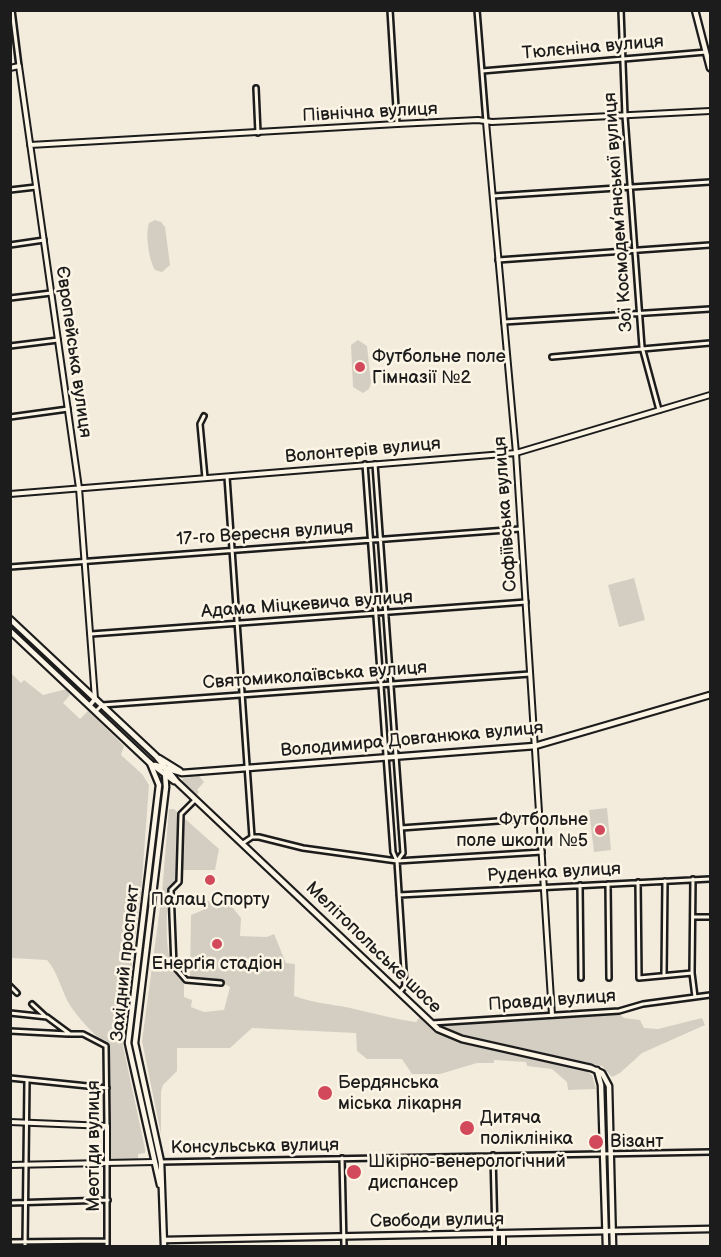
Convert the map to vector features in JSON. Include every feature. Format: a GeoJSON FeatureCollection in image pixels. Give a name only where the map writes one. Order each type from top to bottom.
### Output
{"type":"FeatureCollection","features":[{"type":"Feature","properties":{"kind":"main road"},"geometry":{"type":"LineString","coordinates":[[695,10],[711,68]]}},
{"type":"Feature","properties":{"kind":"main road","name":"Мелітопольське шосе"},"geometry":{"type":"LineString","coordinates":[[10,619],[156,756],[168,775],[243,843],[431,1023],[462,1039],[597,1070]]}},
{"type":"Feature","properties":{"kind":"main road"},"geometry":{"type":"LineString","coordinates":[[10,631],[150,763],[168,775],[182,773]]}},
{"type":"Feature","properties":{"kind":"main road","name":"Володимира Довганюка вулиця"},"geometry":{"type":"LineString","coordinates":[[182,773],[535,746],[711,695]]}},
{"type":"Feature","properties":{"kind":"main road"},"geometry":{"type":"LineString","coordinates":[[156,756],[182,773]]}},
{"type":"Feature","properties":{"kind":"main road","name":"Західний проспект"},"geometry":{"type":"LineString","coordinates":[[150,763],[159,785],[129,1043],[163,1201]]}},
{"type":"Feature","properties":{"kind":"main road"},"geometry":{"type":"LineString","coordinates":[[168,775],[182,773]]}},
{"type":"Feature","properties":{"kind":"main road","name":"Західний проспект"},"geometry":{"type":"LineString","coordinates":[[164,1246],[161,1162],[135,1043],[168,775]]}},
{"type":"Feature","properties":{"kind":"main road"},"geometry":{"type":"LineString","coordinates":[[597,1070],[606,1078],[609,1086],[613,1246]]}},
{"type":"Feature","properties":{"kind":"main road"},"geometry":{"type":"LineString","coordinates":[[597,1070],[601,1085],[606,1246]]}},
{"type":"Feature","properties":{"kind":"main road"},"geometry":{"type":"LineString","coordinates":[[154,1162],[161,1162]]}},
{"type":"Feature","properties":{"kind":"main road","name":"Свободи вулиця"},"geometry":{"type":"LineString","coordinates":[[164,1240],[711,1229]]}},
{"type":"Feature","properties":{"kind":"street","name":"Європейська вулиця"},"geometry":{"type":"LineString","coordinates":[[12,10],[79,488],[96,699]]}},
{"type":"Feature","properties":{"kind":"street"},"geometry":{"type":"LineString","coordinates":[[390,10],[397,124]]}},
{"type":"Feature","properties":{"kind":"street","name":"Софіївська вулиця"},"geometry":{"type":"LineString","coordinates":[[477,10],[516,453],[552,1015]]}},
{"type":"Feature","properties":{"kind":"street","name":"Зої Космодем’янської вулиця"},"geometry":{"type":"LineString","coordinates":[[621,10],[625,116],[642,347],[659,410]]}},
{"type":"Feature","properties":{"kind":"street","name":"Тюлєніна вулиця"},"geometry":{"type":"LineString","coordinates":[[482,71],[706,52]]}},
{"type":"Feature","properties":{"kind":"street"},"geometry":{"type":"LineString","coordinates":[[10,68],[19,66]]}},
{"type":"Feature","properties":{"kind":"street"},"geometry":{"type":"LineString","coordinates":[[256,88],[258,133]]}},
{"type":"Feature","properties":{"kind":"street","name":"Північна вулиця"},"geometry":{"type":"LineString","coordinates":[[30,146],[397,124],[711,111]]}},
{"type":"Feature","properties":{"kind":"street"},"geometry":{"type":"LineString","coordinates":[[493,196],[711,182]]}},
{"type":"Feature","properties":{"kind":"street"},"geometry":{"type":"LineString","coordinates":[[10,190],[36,187]]}},
{"type":"Feature","properties":{"kind":"street"},"geometry":{"type":"LineString","coordinates":[[10,244],[44,240]]}},
{"type":"Feature","properties":{"kind":"street"},"geometry":{"type":"LineString","coordinates":[[498,260],[711,244]]}},
{"type":"Feature","properties":{"kind":"street"},"geometry":{"type":"LineString","coordinates":[[10,298],[51,293]]}},
{"type":"Feature","properties":{"kind":"street"},"geometry":{"type":"LineString","coordinates":[[504,322],[711,309]]}},
{"type":"Feature","properties":{"kind":"street"},"geometry":{"type":"LineString","coordinates":[[10,346],[58,340]]}},
{"type":"Feature","properties":{"kind":"street"},"geometry":{"type":"LineString","coordinates":[[552,357],[642,347],[711,343]]}},
{"type":"Feature","properties":{"kind":"street","name":"Волонтерів вулиця"},"geometry":{"type":"LineString","coordinates":[[10,494],[516,453],[711,395]]}},
{"type":"Feature","properties":{"kind":"street"},"geometry":{"type":"LineString","coordinates":[[10,417],[68,409]]}},
{"type":"Feature","properties":{"kind":"street"},"geometry":{"type":"LineString","coordinates":[[204,416],[200,424],[205,478]]}},
{"type":"Feature","properties":{"kind":"street"},"geometry":{"type":"LineString","coordinates":[[365,464],[393,852],[397,861],[405,986],[400,992]]}},
{"type":"Feature","properties":{"kind":"street"},"geometry":{"type":"LineString","coordinates":[[375,464],[403,853],[397,861]]}},
{"type":"Feature","properties":{"kind":"street"},"geometry":{"type":"LineString","coordinates":[[227,476],[252,837]]}},
{"type":"Feature","properties":{"kind":"street","name":"17-го Вересня вулиця"},"geometry":{"type":"LineString","coordinates":[[10,567],[521,529]]}},
{"type":"Feature","properties":{"kind":"street","name":"Адама Міцкевича вулиця"},"geometry":{"type":"LineString","coordinates":[[91,634],[526,602]]}},
{"type":"Feature","properties":{"kind":"street","name":"Святомиколаївська вулиця"},"geometry":{"type":"LineString","coordinates":[[102,705],[530,674]]}},
{"type":"Feature","properties":{"kind":"street"},"geometry":{"type":"LineString","coordinates":[[81,686],[94,680]]}},
{"type":"Feature","properties":{"kind":"street"},"geometry":{"type":"LineString","coordinates":[[90,705],[96,699]]}},
{"type":"Feature","properties":{"kind":"street"},"geometry":{"type":"LineString","coordinates":[[96,711],[102,705]]}},
{"type":"Feature","properties":{"kind":"street"},"geometry":{"type":"LineString","coordinates":[[195,799],[181,814],[179,882],[171,890],[174,966],[186,980],[221,983]]}},
{"type":"Feature","properties":{"kind":"street"},"geometry":{"type":"LineString","coordinates":[[401,828],[540,818]]}},
{"type":"Feature","properties":{"kind":"street"},"geometry":{"type":"LineString","coordinates":[[243,843],[252,837],[303,848],[397,861],[542,852]]}},
{"type":"Feature","properties":{"kind":"street"},"geometry":{"type":"LineString","coordinates":[[693,879],[692,973],[695,997]]}},
{"type":"Feature","properties":{"kind":"street","name":"Руденка вулиця"},"geometry":{"type":"LineString","coordinates":[[399,895],[711,879]]}},
{"type":"Feature","properties":{"kind":"street"},"geometry":{"type":"LineString","coordinates":[[664,976],[665,881]]}},
{"type":"Feature","properties":{"kind":"street"},"geometry":{"type":"LineString","coordinates":[[638,882],[639,978],[692,973]]}},
{"type":"Feature","properties":{"kind":"street"},"geometry":{"type":"LineString","coordinates":[[608,884],[609,978]]}},
{"type":"Feature","properties":{"kind":"street"},"geometry":{"type":"LineString","coordinates":[[580,885],[581,978]]}},
{"type":"Feature","properties":{"kind":"street"},"geometry":{"type":"LineString","coordinates":[[694,917],[711,917]]}},
{"type":"Feature","properties":{"kind":"street"},"geometry":{"type":"LineString","coordinates":[[10,986],[17,993]]}},
{"type":"Feature","properties":{"kind":"street","name":"Правди вулиця"},"geometry":{"type":"LineString","coordinates":[[431,1023],[616,1011],[711,995]]}},
{"type":"Feature","properties":{"kind":"street"},"geometry":{"type":"LineString","coordinates":[[32,1004],[69,1034]]}},
{"type":"Feature","properties":{"kind":"street"},"geometry":{"type":"LineString","coordinates":[[10,1013],[47,1017]]}},
{"type":"Feature","properties":{"kind":"street"},"geometry":{"type":"LineString","coordinates":[[10,1031],[69,1034]]}},
{"type":"Feature","properties":{"kind":"street","name":"Меотіди вулиця"},"geometry":{"type":"LineString","coordinates":[[69,1034],[83,1035],[106,1046],[107,1246]]}},
{"type":"Feature","properties":{"kind":"street"},"geometry":{"type":"LineString","coordinates":[[10,1078],[107,1088]]}},
{"type":"Feature","properties":{"kind":"street"},"geometry":{"type":"LineString","coordinates":[[24,1244],[24,1122],[27,1080]]}},
{"type":"Feature","properties":{"kind":"street"},"geometry":{"type":"LineString","coordinates":[[10,1122],[107,1125]]}},
{"type":"Feature","properties":{"kind":"street","name":"Консульська вулиця"},"geometry":{"type":"LineString","coordinates":[[161,1162],[711,1152]]}},
{"type":"Feature","properties":{"kind":"street"},"geometry":{"type":"LineString","coordinates":[[493,1155],[495,1246]]}},
{"type":"Feature","properties":{"kind":"street"},"geometry":{"type":"LineString","coordinates":[[342,1158],[344,1246]]}},
{"type":"Feature","properties":{"kind":"street"},"geometry":{"type":"LineString","coordinates":[[10,1165],[154,1162]]}},
{"type":"Feature","properties":{"kind":"street"},"geometry":{"type":"LineString","coordinates":[[10,1203],[108,1200]]}},
{"type":"Feature","properties":{"kind":"street"},"geometry":{"type":"LineString","coordinates":[[503,1234],[503,1246]]}},
{"type":"Feature","properties":{"kind":"street"},"geometry":{"type":"LineString","coordinates":[[10,1242],[24,1244],[107,1240]]}},
{"type":"Feature","properties":{"kind":"shaded area"},"geometry":{"type":"Polygon","coordinates":[[[155,220],[161,222],[165,227],[170,265],[162,272],[155,270],[148,247],[149,223],[155,220]]]}},
{"type":"Feature","properties":{"kind":"shaded area","name":"Футбольне поле Гімназії №2"},"geometry":{"type":"Polygon","coordinates":[[[358,340],[367,346],[371,383],[369,389],[363,393],[353,387],[351,345],[358,340]]]}},
{"type":"Feature","properties":{"kind":"shaded area"},"geometry":{"type":"Polygon","coordinates":[[[634,578],[645,620],[619,627],[608,585],[634,578]]]}},
{"type":"Feature","properties":{"kind":"shaded area"},"geometry":{"type":"Polygon","coordinates":[[[10,623],[91,698],[91,700],[11,628],[10,623]]]}},
{"type":"Feature","properties":{"kind":"shaded area"},"geometry":{"type":"Polygon","coordinates":[[[11,673],[21,683],[24,680],[43,695],[67,689],[70,695],[63,703],[80,719],[88,711],[124,746],[121,755],[142,774],[149,785],[141,893],[122,1041],[145,1149],[145,1153],[138,1154],[138,1160],[109,1160],[107,1157],[106,1046],[72,1008],[54,969],[47,960],[11,958],[11,673]]]}},
{"type":"Feature","properties":{"kind":"shaded area"},"geometry":{"type":"Polygon","coordinates":[[[103,710],[157,760],[157,763],[101,713],[103,710]]]}},
{"type":"Feature","properties":{"kind":"shaded area"},"geometry":{"type":"Polygon","coordinates":[[[199,776],[204,782],[197,790],[199,792],[196,796],[181,781],[184,778],[199,776]]]}},
{"type":"Feature","properties":{"kind":"shaded area"},"geometry":{"type":"Polygon","coordinates":[[[161,788],[152,894],[133,1043],[156,1152],[154,1153],[131,1043],[161,788]]]}},
{"type":"Feature","properties":{"kind":"shaded area","name":"Футбольне поле школи №5"},"geometry":{"type":"Polygon","coordinates":[[[607,808],[611,850],[594,852],[589,810],[607,808]]]}},
{"type":"Feature","properties":{"kind":"shaded area"},"geometry":{"type":"Polygon","coordinates":[[[169,809],[174,809],[219,849],[215,870],[177,870],[177,882],[168,888],[167,942],[169,954],[177,975],[184,983],[184,997],[192,1000],[191,1007],[204,1012],[224,1010],[230,987],[220,981],[190,978],[191,915],[203,910],[203,901],[227,901],[241,918],[240,936],[267,937],[274,934],[286,963],[295,964],[294,996],[416,1022],[419,1018],[411,1008],[435,1030],[450,1038],[581,1068],[592,1075],[596,1089],[568,1090],[567,1082],[552,1069],[527,1066],[526,1062],[494,1060],[494,1063],[477,1063],[440,1074],[412,1074],[402,1059],[367,1059],[357,1051],[356,1033],[252,1028],[230,1048],[177,1048],[177,1071],[163,1085],[161,1091],[161,1134],[142,1041],[162,893],[169,809]]]}},
{"type":"Feature","properties":{"kind":"shaded area"},"geometry":{"type":"Polygon","coordinates":[[[618,1013],[624,1018],[640,1020],[644,1028],[658,1029],[702,1018],[705,1025],[642,1053],[620,1073],[612,1077],[602,1066],[464,1035],[440,1025],[618,1013]]]}},
{"type":"Feature","properties":{"kind":"place","name":"Футбольне поле Гімназії №2"},"geometry":{"type":"Point","coordinates":[360,367]}},
{"type":"Feature","properties":{"kind":"place","name":"Футбольне поле школи №5"},"geometry":{"type":"Point","coordinates":[600,830]}},
{"type":"Feature","properties":{"kind":"place","name":"Палац Спорту"},"geometry":{"type":"Point","coordinates":[210,880]}},
{"type":"Feature","properties":{"kind":"place","name":"Енерґія стадіон"},"geometry":{"type":"Point","coordinates":[217,944]}},
{"type":"Feature","properties":{"kind":"place","name":"Бердянська міська лікарня"},"geometry":{"type":"Point","coordinates":[325,1093]}},
{"type":"Feature","properties":{"kind":"place","name":"Дитяча поліклініка"},"geometry":{"type":"Point","coordinates":[467,1128]}},
{"type":"Feature","properties":{"kind":"place","name":"Візант"},"geometry":{"type":"Point","coordinates":[596,1142]}},
{"type":"Feature","properties":{"kind":"place","name":"Шкірно-венерологічний диспансер"},"geometry":{"type":"Point","coordinates":[354,1172]}}]}
